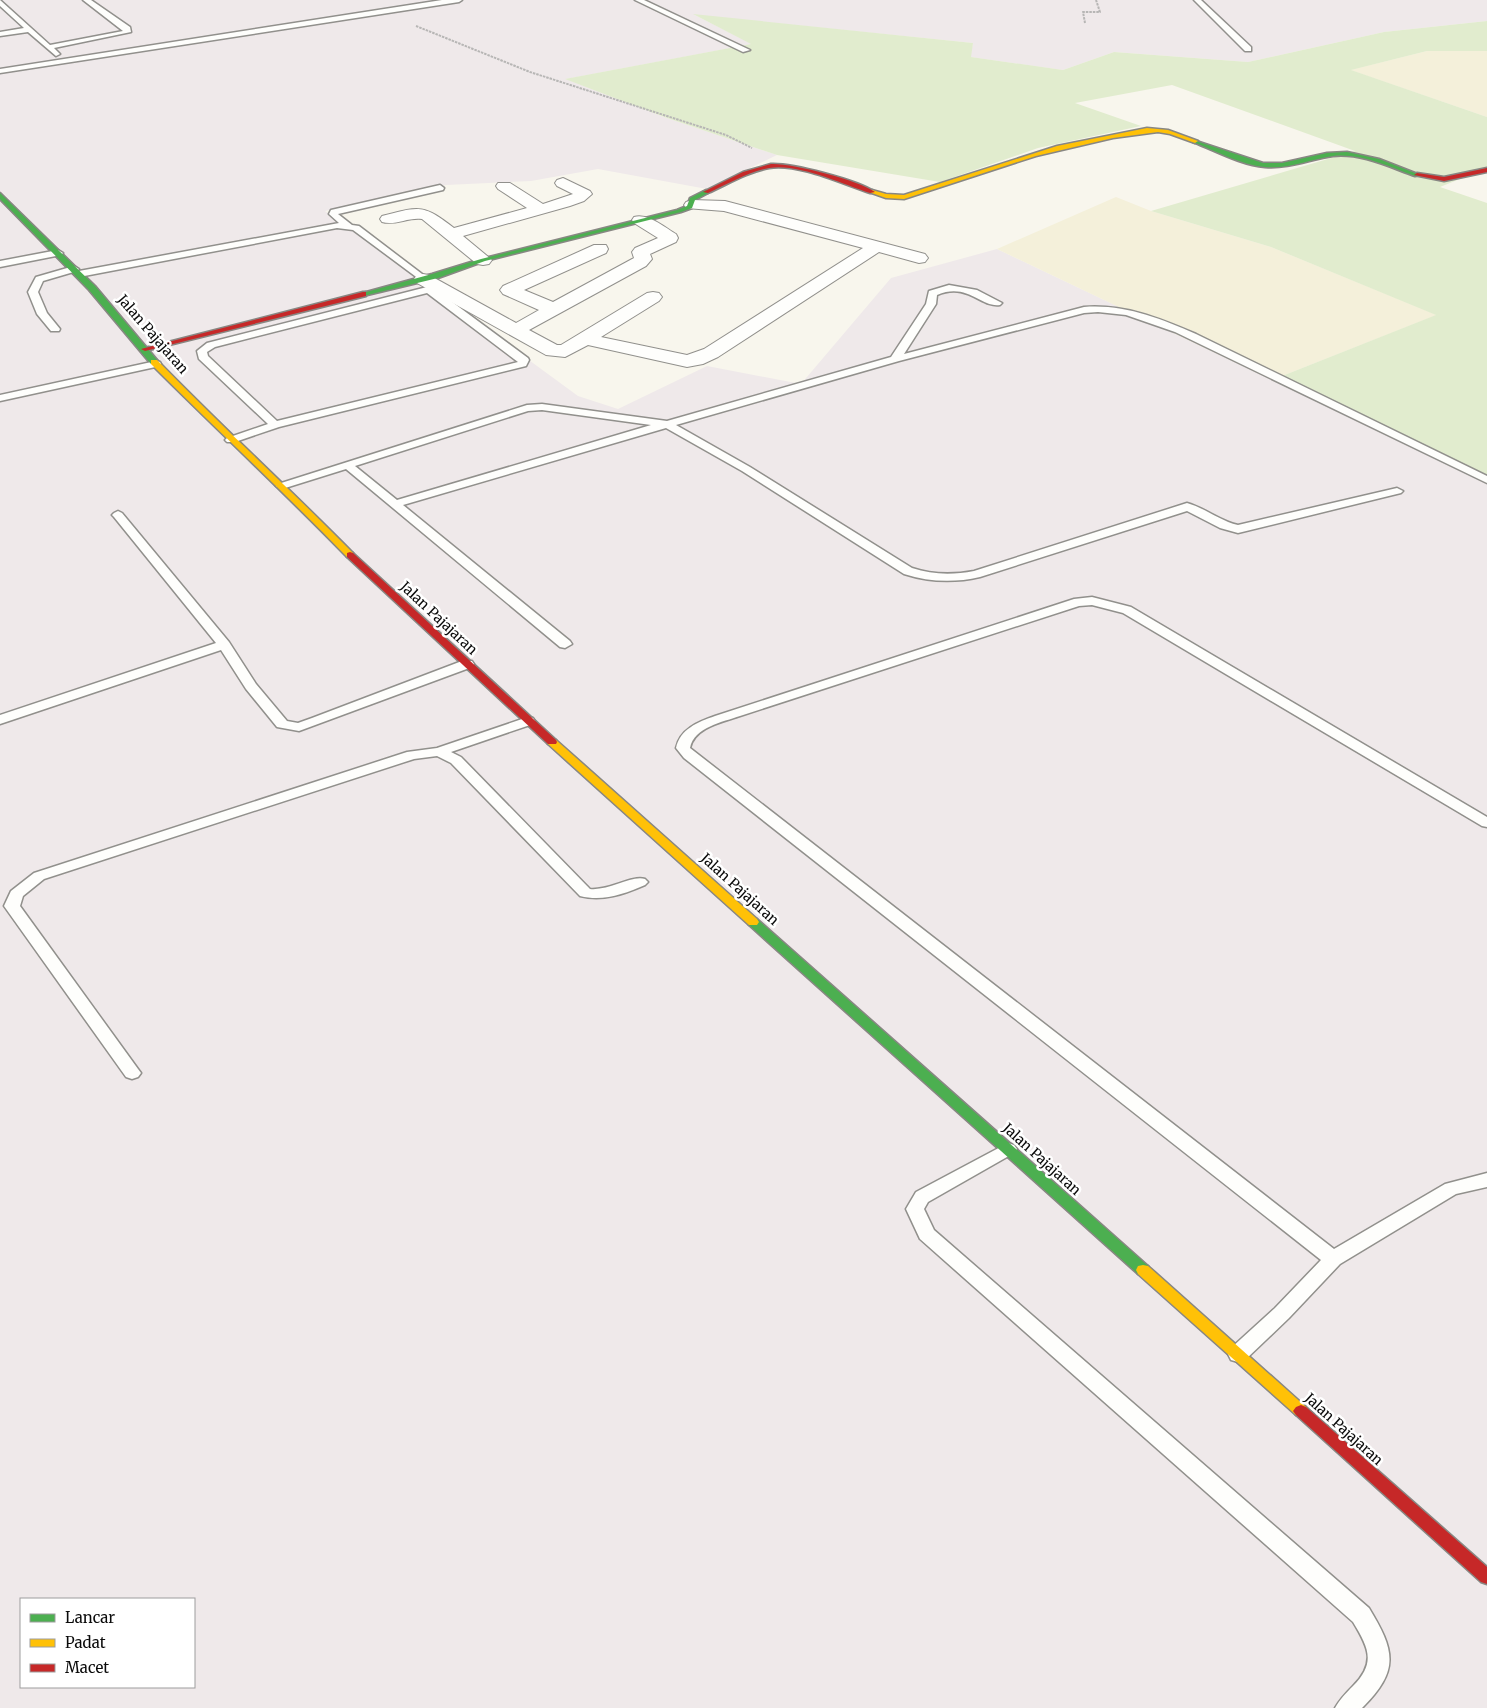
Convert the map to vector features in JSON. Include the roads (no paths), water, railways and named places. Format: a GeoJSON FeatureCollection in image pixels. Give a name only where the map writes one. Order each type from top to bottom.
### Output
{"type":"FeatureCollection","features":[{"type":"Feature","properties":{"kind":"main road"},"geometry":{"type":"LineString","coordinates":[[145,348],[423,279],[483,260],[679,211],[692,205],[690,202],[692,199],[706,191],[766,166],[787,166],[886,196],[904,198],[1055,148],[1083,141],[1150,130],[1174,133],[1262,165],[1276,166],[1344,154],[1362,156],[1438,178],[1459,178],[1487,170]]}},
{"type":"Feature","properties":{"kind":"main road","name":"Jalan Pajajaran"},"geometry":{"type":"LineString","coordinates":[[0,195],[76,272],[145,348],[156,364],[231,440],[282,486],[331,538],[528,721],[1487,1577]]}},
{"type":"Feature","properties":{"kind":"street"},"geometry":{"type":"LineString","coordinates":[[452,234],[541,210],[578,198],[584,194],[563,183]]}},
{"type":"Feature","properties":{"kind":"street"},"geometry":{"type":"LineString","coordinates":[[504,186],[541,210]]}},
{"type":"Feature","properties":{"kind":"street"},"geometry":{"type":"LineString","coordinates":[[692,205],[725,206],[919,258]]}},
{"type":"Feature","properties":{"kind":"street"},"geometry":{"type":"LineString","coordinates":[[388,219],[422,214],[452,234],[483,260]]}},
{"type":"Feature","properties":{"kind":"street"},"geometry":{"type":"LineString","coordinates":[[516,330],[640,262],[643,259],[641,252],[669,239],[640,220]]}},
{"type":"Feature","properties":{"kind":"street"},"geometry":{"type":"LineString","coordinates":[[585,339],[687,361],[701,359],[876,248]]}},
{"type":"Feature","properties":{"kind":"street"},"geometry":{"type":"LineString","coordinates":[[555,310],[509,290],[600,249]]}},
{"type":"Feature","properties":{"kind":"street"},"geometry":{"type":"LineString","coordinates":[[423,279],[553,351],[565,351],[653,297]]}},
{"type":"Feature","properties":{"kind":"lane"},"geometry":{"type":"LineString","coordinates":[[87,1],[98,0]]}},
{"type":"Feature","properties":{"kind":"lane"},"geometry":{"type":"LineString","coordinates":[[404,0],[411,6]]}},
{"type":"Feature","properties":{"kind":"lane"},"geometry":{"type":"LineString","coordinates":[[0,71],[459,0]]}},
{"type":"Feature","properties":{"kind":"lane"},"geometry":{"type":"LineString","coordinates":[[638,0],[746,50]]}},
{"type":"Feature","properties":{"kind":"lane"},"geometry":{"type":"LineString","coordinates":[[1197,0],[1248,49]]}},
{"type":"Feature","properties":{"kind":"lane"},"geometry":{"type":"LineString","coordinates":[[49,48],[122,34],[128,31],[87,1]]}},
{"type":"Feature","properties":{"kind":"lane"},"geometry":{"type":"LineString","coordinates":[[0,2],[63,61]]}},
{"type":"Feature","properties":{"kind":"lane"},"geometry":{"type":"LineString","coordinates":[[0,34],[30,30]]}},
{"type":"Feature","properties":{"kind":"lane"},"geometry":{"type":"LineString","coordinates":[[423,279],[356,228],[348,225],[333,213],[339,210],[440,188]]}},
{"type":"Feature","properties":{"kind":"lane"},"geometry":{"type":"LineString","coordinates":[[55,329],[42,314],[33,292],[39,280],[338,225],[348,225]]}},
{"type":"Feature","properties":{"kind":"lane"},"geometry":{"type":"LineString","coordinates":[[0,264],[58,253]]}},
{"type":"Feature","properties":{"kind":"lane"},"geometry":{"type":"LineString","coordinates":[[895,359],[931,304],[932,293],[944,288],[961,288],[997,303]]}},
{"type":"Feature","properties":{"kind":"lane"},"geometry":{"type":"LineString","coordinates":[[231,440],[275,425],[522,364],[524,360],[433,292],[427,290],[211,346],[202,352],[203,357],[275,425]]}},
{"type":"Feature","properties":{"kind":"lane"},"geometry":{"type":"LineString","coordinates":[[395,504],[895,359],[1098,308],[1144,316],[1192,336],[1487,480]]}},
{"type":"Feature","properties":{"kind":"lane"},"geometry":{"type":"LineString","coordinates":[[0,398],[156,364]]}},
{"type":"Feature","properties":{"kind":"lane"},"geometry":{"type":"LineString","coordinates":[[282,486],[527,408],[542,407],[667,424],[759,477],[908,571],[923,576],[955,578],[976,574],[1186,506],[1238,529],[1397,491]]}},
{"type":"Feature","properties":{"kind":"lane"},"geometry":{"type":"LineString","coordinates":[[347,465],[565,644]]}},
{"type":"Feature","properties":{"kind":"lane"},"geometry":{"type":"LineString","coordinates":[[118,515],[224,644],[251,686],[282,724],[299,727],[467,664]]}},
{"type":"Feature","properties":{"kind":"lane"},"geometry":{"type":"LineString","coordinates":[[1333,1259],[689,754],[683,748],[683,741],[690,732],[735,713],[1078,602],[1092,601],[1127,610],[1487,823]]}},
{"type":"Feature","properties":{"kind":"lane"},"geometry":{"type":"LineString","coordinates":[[0,720],[224,644]]}},
{"type":"Feature","properties":{"kind":"lane"},"geometry":{"type":"LineString","coordinates":[[132,1073],[12,906],[16,894],[39,876],[412,755],[439,752],[528,721]]}},
{"type":"Feature","properties":{"kind":"lane"},"geometry":{"type":"LineString","coordinates":[[439,752],[456,760],[585,892],[599,895],[608,894],[640,882]]}},
{"type":"Feature","properties":{"kind":"lane"},"geometry":{"type":"LineString","coordinates":[[1008,1149],[922,1197],[916,1209],[927,1234],[1361,1615],[1375,1639],[1378,1660],[1375,1677],[1347,1708]]}},
{"type":"Feature","properties":{"kind":"lane"},"geometry":{"type":"LineString","coordinates":[[1238,1354],[1282,1313],[1333,1259],[1451,1188],[1487,1180]]}}]}
